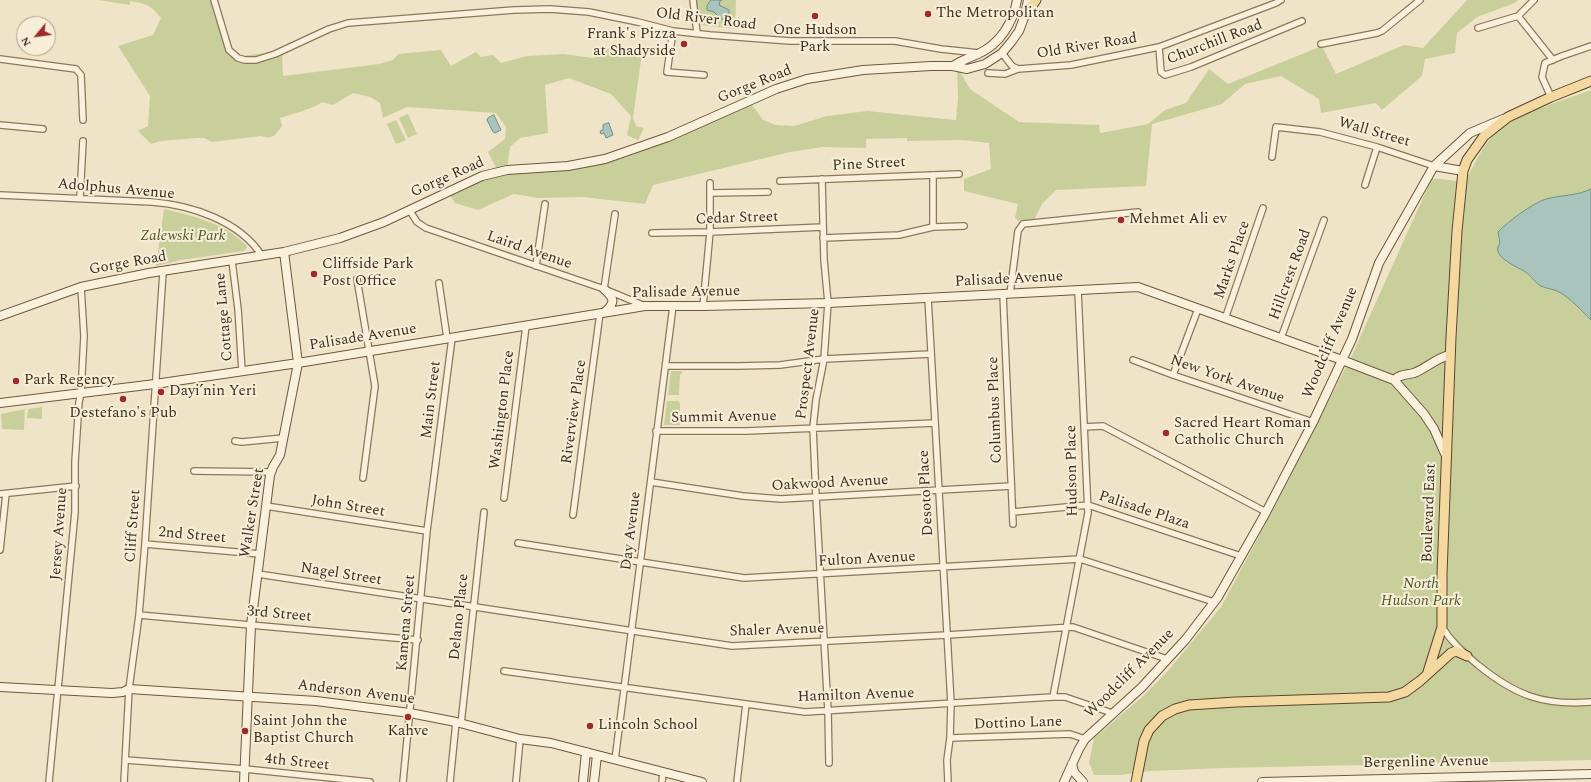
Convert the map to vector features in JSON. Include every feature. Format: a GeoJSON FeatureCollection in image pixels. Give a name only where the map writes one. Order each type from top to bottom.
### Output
{"type":"FeatureCollection","features":[{"type":"Feature","properties":{"kind":"main road","name":"Gorge Road"},"geometry":{"type":"LineString","coordinates":[[953,66],[964,58],[980,53],[995,44],[1010,24],[1015,13],[1017,0]]}},
{"type":"Feature","properties":{"kind":"main road","name":"Gorge Road"},"geometry":{"type":"LineString","coordinates":[[0,316],[81,287],[112,280],[284,252],[340,238],[410,211],[470,181],[495,172],[568,166],[605,159],[668,137],[776,90],[807,79],[863,70],[953,66],[967,69],[985,64],[1002,53],[1019,31],[1025,15],[1028,0]]}},
{"type":"Feature","properties":{"kind":"main road"},"geometry":{"type":"LineString","coordinates":[[1025,15],[1036,0]]}},
{"type":"Feature","properties":{"kind":"main road","name":"Boulevard East"},"geometry":{"type":"LineString","coordinates":[[1136,782],[1144,741],[1149,730],[1162,716],[1175,709],[1189,705],[1236,702],[1389,697],[1405,692],[1420,681],[1428,672],[1442,627],[1442,581],[1450,355],[1462,171],[1466,160],[1484,136],[1508,117],[1551,97],[1591,81]]}},
{"type":"Feature","properties":{"kind":"main road","name":"Woodcliff Avenue"},"geometry":{"type":"LineString","coordinates":[[1064,782],[1085,739],[1142,687],[1186,639],[1214,602],[1266,512],[1312,422],[1342,360],[1379,263],[1434,166],[1470,134],[1508,117]]}},
{"type":"Feature","properties":{"kind":"main road","name":"Wall Street"},"geometry":{"type":"LineString","coordinates":[[1434,166],[1462,171]]}},
{"type":"Feature","properties":{"kind":"main road","name":"Walker Street"},"geometry":{"type":"LineString","coordinates":[[244,782],[252,625],[266,506],[271,472],[280,455],[298,363],[284,252]]}},
{"type":"Feature","properties":{"kind":"main road","name":"Palisade Avenue"},"geometry":{"type":"LineString","coordinates":[[0,403],[155,384],[298,363],[645,306],[828,303],[1138,288],[1281,338],[1394,380]]}},
{"type":"Feature","properties":{"kind":"main road"},"geometry":{"type":"LineString","coordinates":[[603,312],[612,305],[613,299],[604,289]]}},
{"type":"Feature","properties":{"kind":"main road"},"geometry":{"type":"LineString","coordinates":[[1446,457],[1434,429],[1424,414],[1394,380],[1397,377],[1420,370],[1440,357],[1450,355]]}},
{"type":"Feature","properties":{"kind":"main road"},"geometry":{"type":"LineString","coordinates":[[1428,672],[1452,652],[1456,651],[1467,656]]}},
{"type":"Feature","properties":{"kind":"main road","name":"Anderson Avenue"},"geometry":{"type":"LineString","coordinates":[[0,687],[112,693],[123,692],[129,689],[316,701],[410,713],[458,723],[520,739],[586,752],[702,782]]}},
{"type":"Feature","properties":{"kind":"main road"},"geometry":{"type":"LineString","coordinates":[[583,782],[586,752]]}},
{"type":"Feature","properties":{"kind":"main road"},"geometry":{"type":"LineString","coordinates":[[594,782],[597,755]]}},
{"type":"Feature","properties":{"kind":"main road"},"geometry":{"type":"LineString","coordinates":[[1072,764],[1074,772],[1083,782]]}},
{"type":"Feature","properties":{"kind":"main road","name":"Bergenline Avenue"},"geometry":{"type":"LineString","coordinates":[[1262,782],[1467,779],[1591,774]]}},
{"type":"Feature","properties":{"kind":"street","name":"Old River Road"},"geometry":{"type":"LineString","coordinates":[[214,0],[229,50],[238,58],[245,60],[256,60],[275,54],[329,29],[348,23],[514,10],[550,9],[590,12],[673,31],[790,41],[895,41],[941,49],[980,53]]}},
{"type":"Feature","properties":{"kind":"street"},"geometry":{"type":"LineString","coordinates":[[693,0],[697,33]]}},
{"type":"Feature","properties":{"kind":"street"},"geometry":{"type":"LineString","coordinates":[[1261,8],[1270,0]]}},
{"type":"Feature","properties":{"kind":"street","name":"Old River Road"},"geometry":{"type":"LineString","coordinates":[[1002,53],[1012,66],[1018,69],[1071,65],[1160,47],[1281,0]]}},
{"type":"Feature","properties":{"kind":"street"},"geometry":{"type":"LineString","coordinates":[[1322,44],[1382,31],[1420,0]]}},
{"type":"Feature","properties":{"kind":"street"},"geometry":{"type":"LineString","coordinates":[[1478,28],[1518,16],[1534,0]]}},
{"type":"Feature","properties":{"kind":"street"},"geometry":{"type":"LineString","coordinates":[[1518,16],[1553,60]]}},
{"type":"Feature","properties":{"kind":"street","name":"Churchill Road"},"geometry":{"type":"LineString","coordinates":[[1160,47],[1162,72],[1165,75],[1191,67],[1302,21]]}},
{"type":"Feature","properties":{"kind":"street"},"geometry":{"type":"LineString","coordinates":[[673,31],[667,72],[704,75]]}},
{"type":"Feature","properties":{"kind":"street"},"geometry":{"type":"LineString","coordinates":[[1551,97],[1542,77],[1545,63],[1591,46]]}},
{"type":"Feature","properties":{"kind":"street"},"geometry":{"type":"LineString","coordinates":[[0,59],[76,69],[82,75],[83,120]]}},
{"type":"Feature","properties":{"kind":"street"},"geometry":{"type":"LineString","coordinates":[[988,73],[1005,74],[1018,69]]}},
{"type":"Feature","properties":{"kind":"street"},"geometry":{"type":"LineString","coordinates":[[0,125],[43,129]]}},
{"type":"Feature","properties":{"kind":"street","name":"Wall Street"},"geometry":{"type":"LineString","coordinates":[[1272,157],[1276,127],[1320,132],[1377,147],[1434,166]]}},
{"type":"Feature","properties":{"kind":"street"},"geometry":{"type":"LineString","coordinates":[[80,198],[83,141]]}},
{"type":"Feature","properties":{"kind":"street"},"geometry":{"type":"LineString","coordinates":[[1365,185],[1377,147]]}},
{"type":"Feature","properties":{"kind":"street","name":"Pine Street"},"geometry":{"type":"LineString","coordinates":[[780,181],[960,174]]}},
{"type":"Feature","properties":{"kind":"street"},"geometry":{"type":"LineString","coordinates":[[933,175],[933,227]]}},
{"type":"Feature","properties":{"kind":"street","name":"Prospect Avenue"},"geometry":{"type":"LineString","coordinates":[[822,180],[823,238],[828,303],[824,359],[816,400],[814,428],[816,497],[825,642],[829,763]]}},
{"type":"Feature","properties":{"kind":"street"},"geometry":{"type":"LineString","coordinates":[[703,306],[710,232],[710,183]]}},
{"type":"Feature","properties":{"kind":"street"},"geometry":{"type":"LineString","coordinates":[[710,193],[768,192]]}},
{"type":"Feature","properties":{"kind":"street","name":"Adolphus Avenue"},"geometry":{"type":"LineString","coordinates":[[0,195],[163,203],[199,212],[226,224],[248,240],[257,248],[262,256]]}},
{"type":"Feature","properties":{"kind":"street"},"geometry":{"type":"LineString","coordinates":[[536,266],[545,204]]}},
{"type":"Feature","properties":{"kind":"street","name":"Marks Place"},"geometry":{"type":"LineString","coordinates":[[1225,318],[1263,208]]}},
{"type":"Feature","properties":{"kind":"street","name":"Laird Avenue"},"geometry":{"type":"LineString","coordinates":[[410,211],[417,222],[426,228],[604,289],[645,306]]}},
{"type":"Feature","properties":{"kind":"street","name":"Columbus Place"},"geometry":{"type":"LineString","coordinates":[[1013,524],[1007,294],[1017,234],[1020,227],[1027,223],[1138,212]]}},
{"type":"Feature","properties":{"kind":"street"},"geometry":{"type":"LineString","coordinates":[[604,289],[615,214]]}},
{"type":"Feature","properties":{"kind":"street","name":"Hillcrest Road"},"geometry":{"type":"LineString","coordinates":[[1281,338],[1324,220]]}},
{"type":"Feature","properties":{"kind":"street"},"geometry":{"type":"LineString","coordinates":[[823,238],[899,235],[933,227],[964,226]]}},
{"type":"Feature","properties":{"kind":"street","name":"Cedar Street"},"geometry":{"type":"LineString","coordinates":[[652,232],[710,232],[823,227]]}},
{"type":"Feature","properties":{"kind":"street","name":"Cottage Lane"},"geometry":{"type":"LineString","coordinates":[[232,261],[238,309],[242,371]]}},
{"type":"Feature","properties":{"kind":"street","name":"Cliff Street"},"geometry":{"type":"LineString","coordinates":[[124,782],[129,689],[139,615],[145,544],[163,272]]}},
{"type":"Feature","properties":{"kind":"street"},"geometry":{"type":"LineString","coordinates":[[357,279],[375,386],[364,478]]}},
{"type":"Feature","properties":{"kind":"street","name":"Main Street"},"geometry":{"type":"LineString","coordinates":[[436,466],[450,338],[439,283]]}},
{"type":"Feature","properties":{"kind":"street","name":"Jersey Avenue"},"geometry":{"type":"LineString","coordinates":[[49,782],[76,512],[75,462],[79,402],[81,393],[84,324],[81,287]]}},
{"type":"Feature","properties":{"kind":"street","name":"Hudson Place"},"geometry":{"type":"LineString","coordinates":[[1053,697],[1088,513],[1078,291]]}},
{"type":"Feature","properties":{"kind":"street","name":"Desoto Place"},"geometry":{"type":"LineString","coordinates":[[928,298],[951,704],[950,738],[947,760],[948,782]]}},
{"type":"Feature","properties":{"kind":"street","name":"Day Avenue"},"geometry":{"type":"LineString","coordinates":[[615,760],[673,306]]}},
{"type":"Feature","properties":{"kind":"street"},"geometry":{"type":"LineString","coordinates":[[1173,375],[1198,309]]}},
{"type":"Feature","properties":{"kind":"street","name":"Riverview Place"},"geometry":{"type":"LineString","coordinates":[[573,515],[603,312]]}},
{"type":"Feature","properties":{"kind":"street","name":"Washington Place"},"geometry":{"type":"LineString","coordinates":[[504,498],[526,326]]}},
{"type":"Feature","properties":{"kind":"street"},"geometry":{"type":"LineString","coordinates":[[666,366],[780,365],[824,359],[931,354]]}},
{"type":"Feature","properties":{"kind":"street","name":"New York Avenue"},"geometry":{"type":"LineString","coordinates":[[1133,360],[1312,422]]}},
{"type":"Feature","properties":{"kind":"street","name":"Summit Avenue"},"geometry":{"type":"LineString","coordinates":[[656,431],[748,431],[935,423]]}},
{"type":"Feature","properties":{"kind":"street"},"geometry":{"type":"LineString","coordinates":[[1084,427],[1104,426],[1266,512]]}},
{"type":"Feature","properties":{"kind":"street"},"geometry":{"type":"LineString","coordinates":[[235,441],[242,442],[283,438]]}},
{"type":"Feature","properties":{"kind":"street","name":"Kamena Street"},"geometry":{"type":"LineString","coordinates":[[403,782],[418,640],[420,599],[427,531],[436,466]]}},
{"type":"Feature","properties":{"kind":"street"},"geometry":{"type":"LineString","coordinates":[[194,471],[271,472]]}},
{"type":"Feature","properties":{"kind":"street","name":"Oakwood Avenue"},"geometry":{"type":"LineString","coordinates":[[651,482],[763,499],[781,500],[1011,486]]}},
{"type":"Feature","properties":{"kind":"street"},"geometry":{"type":"LineString","coordinates":[[0,550],[3,494],[76,486]]}},
{"type":"Feature","properties":{"kind":"street","name":"Palisade Plaza"},"geometry":{"type":"LineString","coordinates":[[1012,512],[1088,505],[1241,556]]}},
{"type":"Feature","properties":{"kind":"street","name":"John Street"},"geometry":{"type":"LineString","coordinates":[[266,506],[427,531]]}},
{"type":"Feature","properties":{"kind":"street","name":"Delano Place"},"geometry":{"type":"LineString","coordinates":[[450,782],[474,607],[484,512]]}},
{"type":"Feature","properties":{"kind":"street","name":"Fulton Avenue"},"geometry":{"type":"LineString","coordinates":[[518,543],[744,578],[944,568],[1080,559],[1214,602]]}},
{"type":"Feature","properties":{"kind":"street","name":"2nd Street"},"geometry":{"type":"LineString","coordinates":[[145,544],[260,554]]}},
{"type":"Feature","properties":{"kind":"street","name":"Nagel Street"},"geometry":{"type":"LineString","coordinates":[[258,574],[420,599]]}},
{"type":"Feature","properties":{"kind":"street","name":"Shaler Avenue"},"geometry":{"type":"LineString","coordinates":[[420,599],[732,646],[1073,627],[1167,659]]}},
{"type":"Feature","properties":{"kind":"street","name":"3rd Street"},"geometry":{"type":"LineString","coordinates":[[139,615],[418,640]]}},
{"type":"Feature","properties":{"kind":"street"},"geometry":{"type":"LineString","coordinates":[[1442,627],[1450,640],[1467,656],[1496,679],[1519,692],[1553,702],[1591,702]]}},
{"type":"Feature","properties":{"kind":"street","name":"Hamilton Avenue"},"geometry":{"type":"LineString","coordinates":[[504,671],[805,712],[1065,697],[1112,713]]}},
{"type":"Feature","properties":{"kind":"street"},"geometry":{"type":"LineString","coordinates":[[737,782],[746,704]]}},
{"type":"Feature","properties":{"kind":"street","name":"Dottino Lane"},"geometry":{"type":"LineString","coordinates":[[950,738],[1070,734],[1085,739]]}},
{"type":"Feature","properties":{"kind":"street"},"geometry":{"type":"LineString","coordinates":[[516,782],[520,739]]}},
{"type":"Feature","properties":{"kind":"street","name":"4th Street"},"geometry":{"type":"LineString","coordinates":[[126,760],[245,769],[370,782]]}},
{"type":"Feature","properties":{"kind":"street"},"geometry":{"type":"LineString","coordinates":[[662,782],[663,772]]}},
{"type":"Feature","properties":{"kind":"green space"},"geometry":{"type":"Polygon","coordinates":[[[98,0],[216,0],[232,57],[282,51],[283,76],[379,64],[393,60],[398,54],[441,50],[451,66],[476,52],[481,57],[493,55],[501,63],[527,56],[563,54],[593,58],[603,50],[615,47],[642,53],[633,118],[636,126],[644,128],[638,140],[627,135],[631,116],[611,94],[569,78],[545,85],[548,133],[520,138],[510,147],[507,169],[605,159],[749,101],[763,120],[776,125],[794,126],[827,116],[867,111],[956,120],[958,99],[957,67],[970,89],[1019,122],[1099,125],[1100,133],[1148,124],[1165,110],[1186,103],[1209,69],[1228,84],[1322,46],[1336,74],[1404,45],[1423,48],[1467,0],[1518,0],[1515,3],[1477,17],[1457,33],[1455,53],[1425,59],[1422,76],[1382,110],[1376,103],[1321,113],[1319,99],[1281,76],[1245,84],[1222,104],[1152,124],[1146,186],[1056,190],[1042,204],[1033,222],[1023,224],[1015,218],[1018,204],[964,191],[964,179],[991,169],[989,143],[963,140],[907,141],[907,138],[866,139],[866,148],[823,147],[790,152],[653,185],[645,204],[582,197],[538,198],[514,194],[478,210],[455,203],[448,192],[498,172],[488,152],[505,139],[506,127],[496,113],[407,107],[383,118],[380,103],[370,97],[353,93],[333,105],[322,102],[308,109],[280,118],[282,126],[275,135],[269,138],[261,136],[212,142],[204,138],[197,138],[161,141],[151,144],[138,131],[148,126],[150,96],[118,46],[153,35],[161,18],[154,10],[141,3],[130,1],[130,5],[98,0]]]}},
{"type":"Feature","properties":{"kind":"green space"},"geometry":{"type":"Polygon","coordinates":[[[696,0],[736,0],[735,29],[700,25],[696,0]]]}},
{"type":"Feature","properties":{"kind":"green space","name":"North Hudson Park"},"geometry":{"type":"Polygon","coordinates":[[[1591,90],[1591,760],[1224,768],[1150,771],[1120,775],[1094,775],[1089,763],[1094,738],[1143,696],[1166,673],[1221,607],[1284,489],[1353,353],[1432,178],[1465,182],[1491,137],[1504,126],[1541,108],[1591,90]]]}},
{"type":"Feature","properties":{"kind":"green space"},"geometry":{"type":"Polygon","coordinates":[[[408,114],[417,134],[408,138],[399,118],[408,114]]]}},
{"type":"Feature","properties":{"kind":"green space"},"geometry":{"type":"Polygon","coordinates":[[[396,120],[406,140],[396,144],[387,124],[396,120]]]}},
{"type":"Feature","properties":{"kind":"green space","name":"Zalewski Park"},"geometry":{"type":"Polygon","coordinates":[[[164,209],[208,221],[237,237],[246,245],[247,248],[243,251],[181,260],[156,266],[164,209]]]}},
{"type":"Feature","properties":{"kind":"green space"},"geometry":{"type":"Polygon","coordinates":[[[671,371],[682,371],[682,374],[680,374],[679,395],[668,395],[671,371]]]}},
{"type":"Feature","properties":{"kind":"green space"},"geometry":{"type":"Polygon","coordinates":[[[667,401],[678,401],[680,403],[680,425],[664,425],[667,401]]]}},
{"type":"Feature","properties":{"kind":"green space"},"geometry":{"type":"Polygon","coordinates":[[[42,407],[42,419],[27,418],[28,409],[42,407]]]}},
{"type":"Feature","properties":{"kind":"green space"},"geometry":{"type":"Polygon","coordinates":[[[25,409],[24,430],[2,429],[1,414],[25,409]]]}},
{"type":"Feature","properties":{"kind":"water"},"geometry":{"type":"Polygon","coordinates":[[[711,0],[722,0],[720,1],[719,5],[729,10],[729,14],[726,19],[721,19],[714,12],[707,10],[707,6],[711,0]]]}},
{"type":"Feature","properties":{"kind":"water"},"geometry":{"type":"Polygon","coordinates":[[[494,115],[501,130],[495,133],[487,120],[494,115]]]}},
{"type":"Feature","properties":{"kind":"water"},"geometry":{"type":"Polygon","coordinates":[[[609,123],[613,135],[606,138],[604,133],[601,134],[600,131],[603,130],[603,125],[609,123]]]}},
{"type":"Feature","properties":{"kind":"water"},"geometry":{"type":"Polygon","coordinates":[[[1591,189],[1591,320],[1561,293],[1541,286],[1527,273],[1506,261],[1498,253],[1500,243],[1498,232],[1514,218],[1541,201],[1580,193],[1591,189]]]}},
{"type":"Feature","properties":{"kind":"place","name":"The Metropolitan"},"geometry":{"type":"Point","coordinates":[928,14]}},
{"type":"Feature","properties":{"kind":"place","name":"One Hudson Park"},"geometry":{"type":"Point","coordinates":[815,16]}},
{"type":"Feature","properties":{"kind":"place","name":"Frank's Pizza at Shadyside"},"geometry":{"type":"Point","coordinates":[684,44]}},
{"type":"Feature","properties":{"kind":"place","name":"Mehmet Ali ev"},"geometry":{"type":"Point","coordinates":[1121,220]}},
{"type":"Feature","properties":{"kind":"place","name":"Cliffside Park Post Office"},"geometry":{"type":"Point","coordinates":[314,274]}},
{"type":"Feature","properties":{"kind":"place","name":"Park Regency"},"geometry":{"type":"Point","coordinates":[16,381]}},
{"type":"Feature","properties":{"kind":"place","name":"Dayi’nin Yeri"},"geometry":{"type":"Point","coordinates":[161,392]}},
{"type":"Feature","properties":{"kind":"place","name":"Destefano's Pub"},"geometry":{"type":"Point","coordinates":[123,399]}},
{"type":"Feature","properties":{"kind":"place","name":"Sacred Heart Roman Catholic Church"},"geometry":{"type":"Point","coordinates":[1166,433]}},
{"type":"Feature","properties":{"kind":"place","name":"Kahve"},"geometry":{"type":"Point","coordinates":[408,717]}},
{"type":"Feature","properties":{"kind":"place","name":"Lincoln School"},"geometry":{"type":"Point","coordinates":[590,726]}},
{"type":"Feature","properties":{"kind":"place","name":"Saint John the Baptist Church"},"geometry":{"type":"Point","coordinates":[245,731]}}]}
